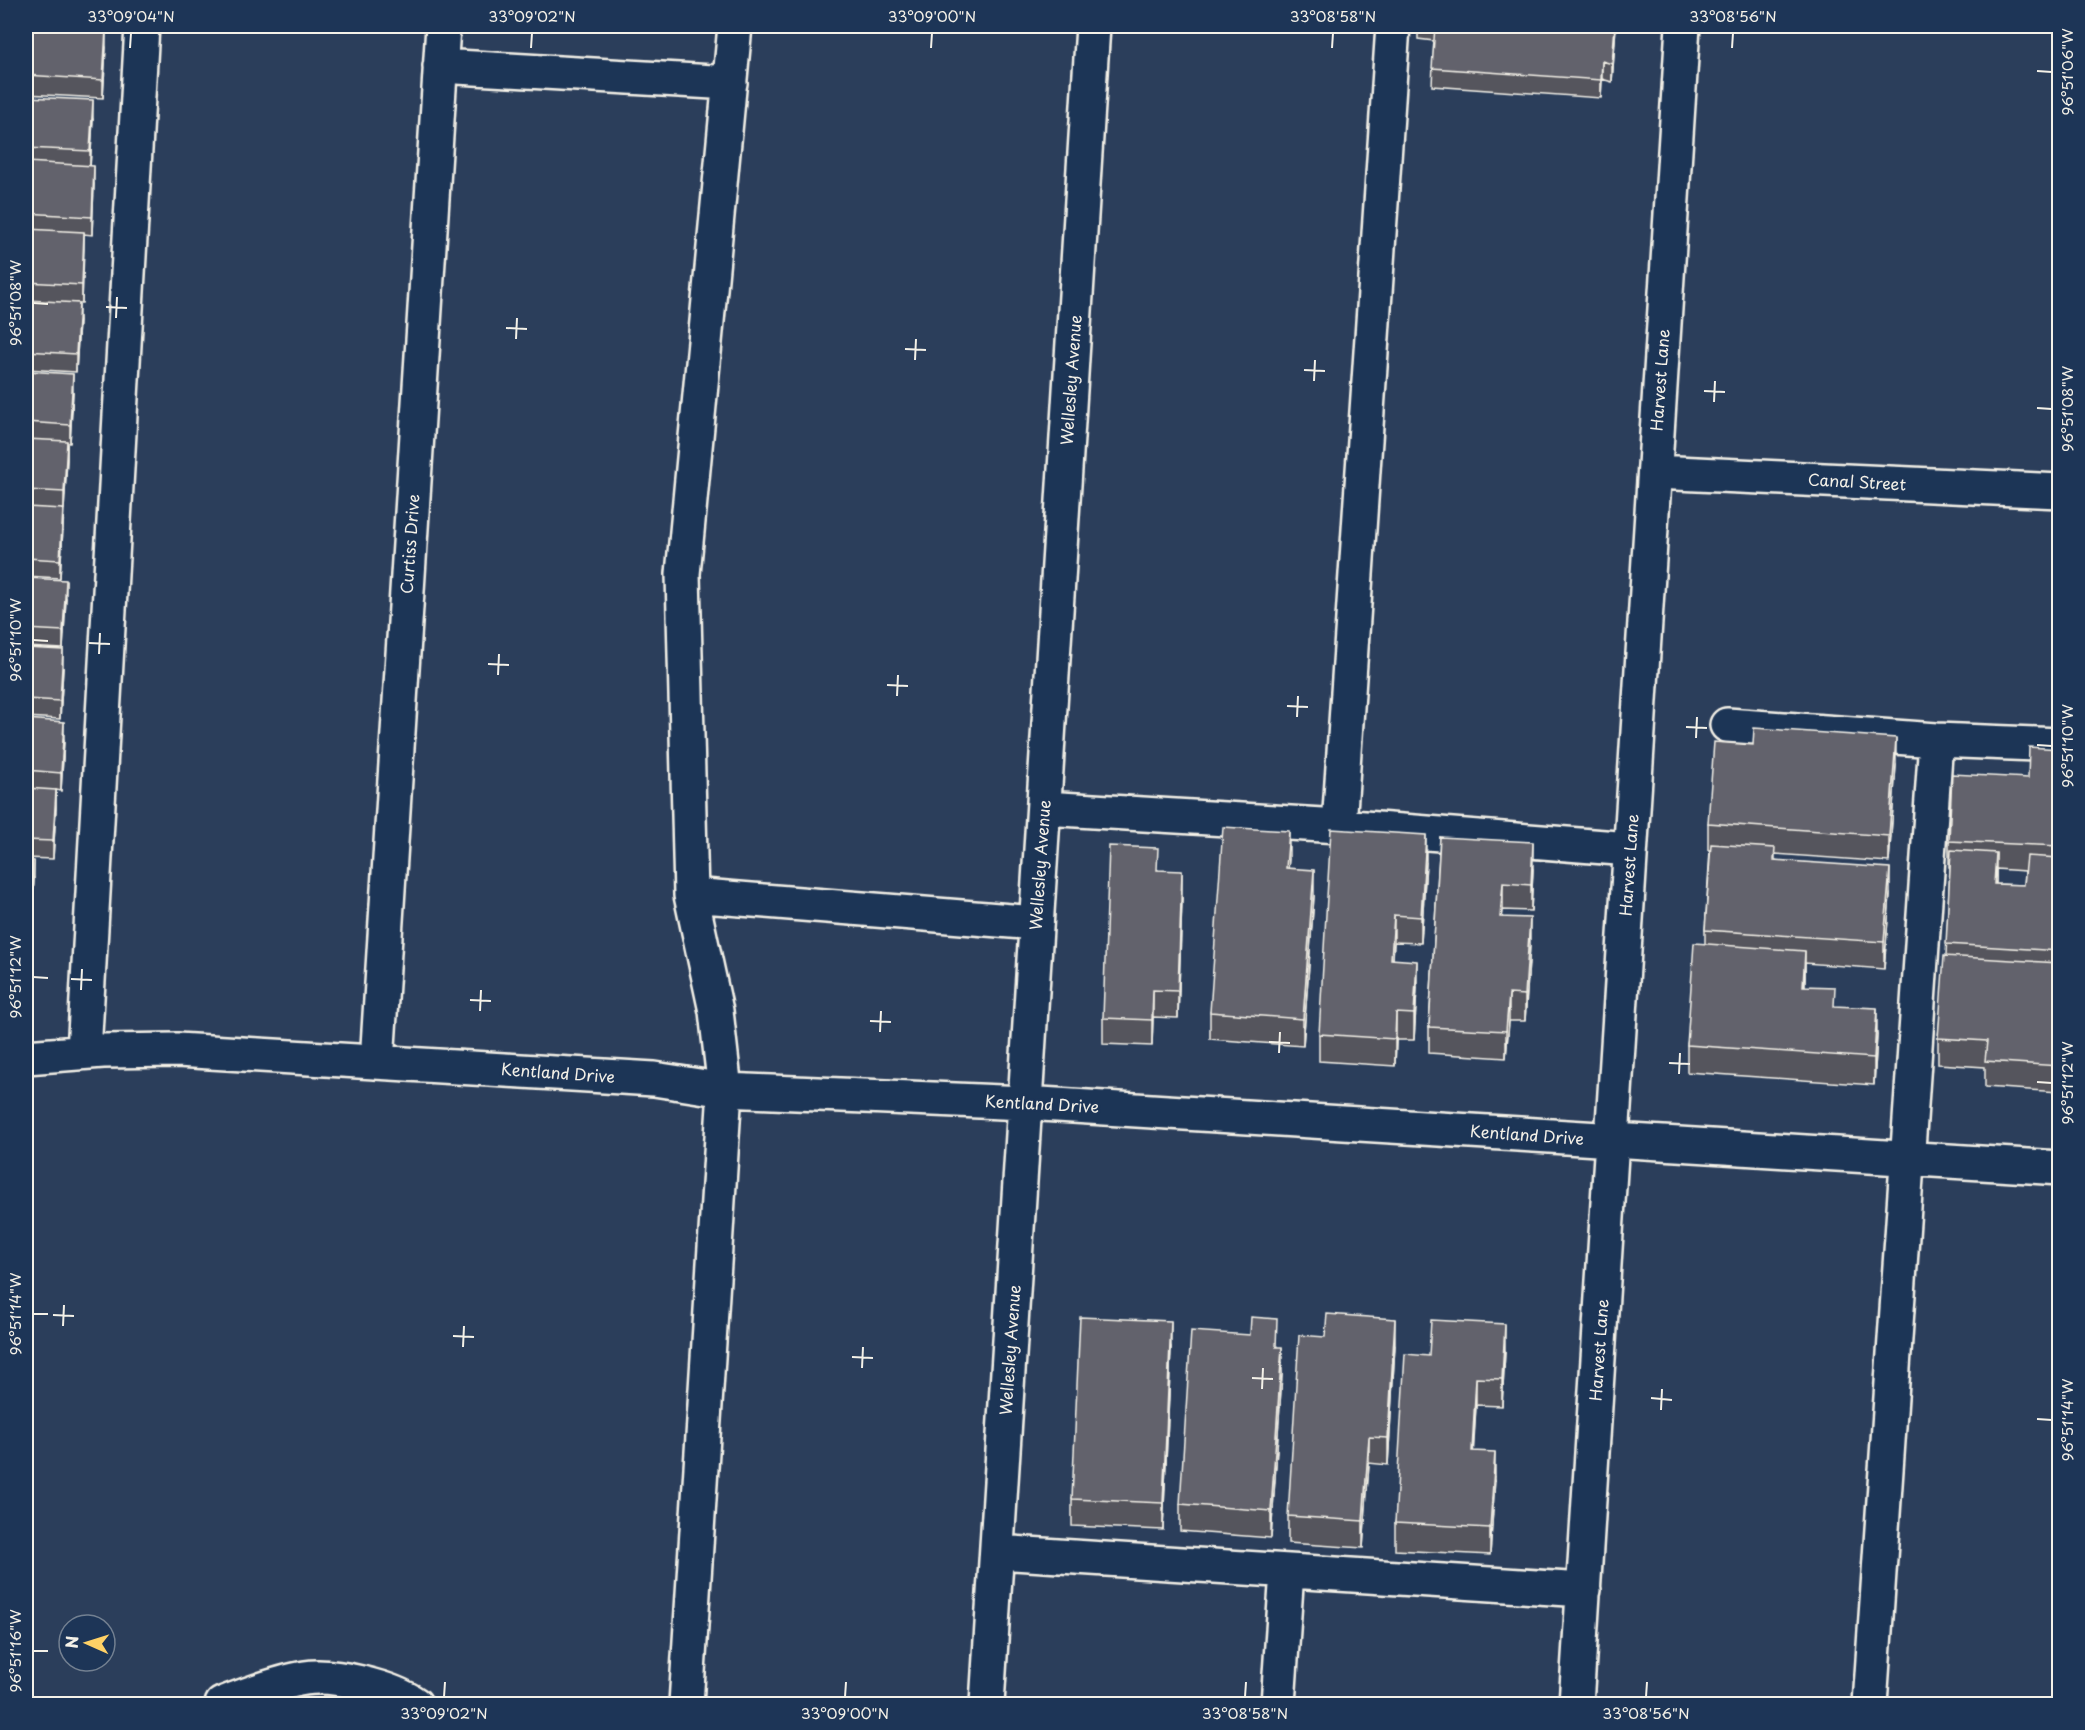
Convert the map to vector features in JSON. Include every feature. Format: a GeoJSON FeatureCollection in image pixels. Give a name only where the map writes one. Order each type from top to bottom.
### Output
{"type":"FeatureCollection","features":[{"type":"Feature","properties":{"kind":"street"},"geometry":{"type":"LineString","coordinates":[[84,1052],[142,26]]}},
{"type":"Feature","properties":{"kind":"street","name":"Curtiss Drive"},"geometry":{"type":"LineString","coordinates":[[377,1062],[443,26]]}},
{"type":"Feature","properties":{"kind":"street"},"geometry":{"type":"LineString","coordinates":[[686,1704],[725,1090],[717,1011],[691,895],[683,574],[735,26]]}},
{"type":"Feature","properties":{"kind":"street","name":"Wellesley Avenue"},"geometry":{"type":"LineString","coordinates":[[987,1704],[1093,26]]}},
{"type":"Feature","properties":{"kind":"street"},"geometry":{"type":"LineString","coordinates":[[1339,825],[1393,26]]}},
{"type":"Feature","properties":{"kind":"street","name":"Harvest Lane"},"geometry":{"type":"LineString","coordinates":[[1576,1704],[1683,26]]}},
{"type":"Feature","properties":{"kind":"street"},"geometry":{"type":"LineString","coordinates":[[440,66],[730,83]]}},
{"type":"Feature","properties":{"kind":"street","name":"Canal Street"},"geometry":{"type":"LineString","coordinates":[[1654,472],[2060,491]]}},
{"type":"Feature","properties":{"kind":"street"},"geometry":{"type":"LineString","coordinates":[[1727,725],[1936,740],[2060,745]]}},
{"type":"Feature","properties":{"kind":"street"},"geometry":{"type":"LineString","coordinates":[[1870,1704],[1936,740]]}},
{"type":"Feature","properties":{"kind":"street"},"geometry":{"type":"LineString","coordinates":[[1044,808],[1339,825],[1630,849]]}},
{"type":"Feature","properties":{"kind":"street"},"geometry":{"type":"LineString","coordinates":[[691,895],[1036,923]]}},
{"type":"Feature","properties":{"kind":"street","name":"Kentland Drive"},"geometry":{"type":"LineString","coordinates":[[26,1057],[84,1052],[177,1050],[654,1079],[725,1090],[1025,1102],[2060,1168]]}},
{"type":"Feature","properties":{"kind":"street"},"geometry":{"type":"LineString","coordinates":[[997,1552],[1584,1590]]}},
{"type":"Feature","properties":{"kind":"street"},"geometry":{"type":"LineString","coordinates":[[1278,1704],[1287,1570]]}},
{"type":"Feature","properties":{"kind":"street"},"geometry":{"type":"LineString","coordinates":[[222,1704],[307,1677],[352,1680],[405,1697],[415,1704]]}},
{"type":"Feature","properties":{"kind":"building"},"geometry":{"type":"Polygon","coordinates":[[[26,26],[106,29],[103,80],[26,75],[26,26]]]}},
{"type":"Feature","properties":{"kind":"building"},"geometry":{"type":"Polygon","coordinates":[[[1435,26],[1615,26],[1612,64],[1602,61],[1601,80],[1432,68],[1435,26]]]}},
{"type":"Feature","properties":{"kind":"building"},"geometry":{"type":"Polygon","coordinates":[[[26,97],[93,100],[90,151],[26,148],[26,97]]]}},
{"type":"Feature","properties":{"kind":"building"},"geometry":{"type":"Polygon","coordinates":[[[26,162],[94,166],[92,217],[26,213],[26,162]]]}},
{"type":"Feature","properties":{"kind":"building"},"geometry":{"type":"Polygon","coordinates":[[[26,229],[84,232],[82,285],[26,282],[26,229]]]}},
{"type":"Feature","properties":{"kind":"building"},"geometry":{"type":"Polygon","coordinates":[[[26,300],[79,303],[76,354],[26,351],[26,300]]]}},
{"type":"Feature","properties":{"kind":"building"},"geometry":{"type":"Polygon","coordinates":[[[26,371],[73,374],[70,425],[26,422],[26,371]]]}},
{"type":"Feature","properties":{"kind":"building"},"geometry":{"type":"Polygon","coordinates":[[[26,439],[67,441],[64,492],[26,490],[26,439]]]}},
{"type":"Feature","properties":{"kind":"building"},"geometry":{"type":"Polygon","coordinates":[[[26,507],[63,509],[60,560],[26,558],[26,507]]]}},
{"type":"Feature","properties":{"kind":"building"},"geometry":{"type":"Polygon","coordinates":[[[26,578],[66,580],[63,631],[26,629],[26,578]]]}},
{"type":"Feature","properties":{"kind":"building"},"geometry":{"type":"Polygon","coordinates":[[[26,648],[63,650],[60,701],[26,699],[26,648]]]}},
{"type":"Feature","properties":{"kind":"building"},"geometry":{"type":"Polygon","coordinates":[[[26,719],[64,722],[61,773],[26,770],[26,719]]]}},
{"type":"Feature","properties":{"kind":"building"},"geometry":{"type":"Polygon","coordinates":[[[1754,728],[1896,738],[1889,836],[1708,823],[1714,742],[1753,745],[1754,728]]]}},
{"type":"Feature","properties":{"kind":"building"},"geometry":{"type":"Polygon","coordinates":[[[2029,747],[2060,749],[2060,846],[1949,841],[1952,774],[2028,778],[2029,747]]]}},
{"type":"Feature","properties":{"kind":"building"},"geometry":{"type":"Polygon","coordinates":[[[26,788],[56,790],[53,841],[26,840],[26,788]]]}},
{"type":"Feature","properties":{"kind":"building"},"geometry":{"type":"Polygon","coordinates":[[[1223,827],[1289,831],[1286,868],[1314,870],[1303,1019],[1210,1012],[1223,827]]]}},
{"type":"Feature","properties":{"kind":"building"},"geometry":{"type":"Polygon","coordinates":[[[1331,829],[1426,835],[1421,917],[1394,915],[1391,959],[1417,961],[1414,1014],[1396,1013],[1395,1039],[1319,1034],[1331,829]]]}},
{"type":"Feature","properties":{"kind":"building"},"geometry":{"type":"Polygon","coordinates":[[[1440,837],[1533,842],[1531,885],[1503,883],[1500,917],[1530,918],[1525,995],[1509,994],[1506,1031],[1429,1027],[1440,837]]]}},
{"type":"Feature","properties":{"kind":"building"},"geometry":{"type":"Polygon","coordinates":[[[1711,844],[1775,848],[1774,860],[1890,868],[1884,942],[1705,930],[1711,844]]]}},
{"type":"Feature","properties":{"kind":"building"},"geometry":{"type":"Polygon","coordinates":[[[1109,846],[1158,848],[1157,870],[1182,871],[1178,991],[1153,990],[1152,1020],[1103,1018],[1109,846]]]}},
{"type":"Feature","properties":{"kind":"building"},"geometry":{"type":"Polygon","coordinates":[[[1951,850],[1996,853],[1994,884],[2024,885],[2027,856],[2060,858],[2060,951],[1946,944],[1951,850]]]}},
{"type":"Feature","properties":{"kind":"building"},"geometry":{"type":"Polygon","coordinates":[[[26,860],[34,861],[31,912],[26,911],[26,860]]]}},
{"type":"Feature","properties":{"kind":"building"},"geometry":{"type":"Polygon","coordinates":[[[1694,943],[1805,951],[1803,986],[1835,987],[1834,1006],[1877,1008],[1874,1058],[1687,1045],[1694,943]]]}},
{"type":"Feature","properties":{"kind":"building"},"geometry":{"type":"Polygon","coordinates":[[[1944,956],[2060,963],[2060,1066],[1985,1061],[1987,1041],[1938,1038],[1944,956]]]}},
{"type":"Feature","properties":{"kind":"building"},"geometry":{"type":"Polygon","coordinates":[[[1327,1314],[1395,1319],[1388,1438],[1369,1437],[1363,1521],[1288,1516],[1299,1335],[1325,1337],[1327,1314]]]}},
{"type":"Feature","properties":{"kind":"building"},"geometry":{"type":"Polygon","coordinates":[[[1080,1317],[1171,1321],[1163,1503],[1072,1499],[1080,1317]]]}},
{"type":"Feature","properties":{"kind":"building"},"geometry":{"type":"Polygon","coordinates":[[[1251,1317],[1277,1319],[1276,1347],[1282,1347],[1271,1511],[1180,1504],[1191,1331],[1250,1335],[1251,1317]]]}},
{"type":"Feature","properties":{"kind":"building"},"geometry":{"type":"Polygon","coordinates":[[[1431,1320],[1505,1324],[1502,1379],[1476,1378],[1472,1451],[1495,1452],[1490,1528],[1395,1523],[1405,1354],[1429,1356],[1431,1320]]]}}]}
